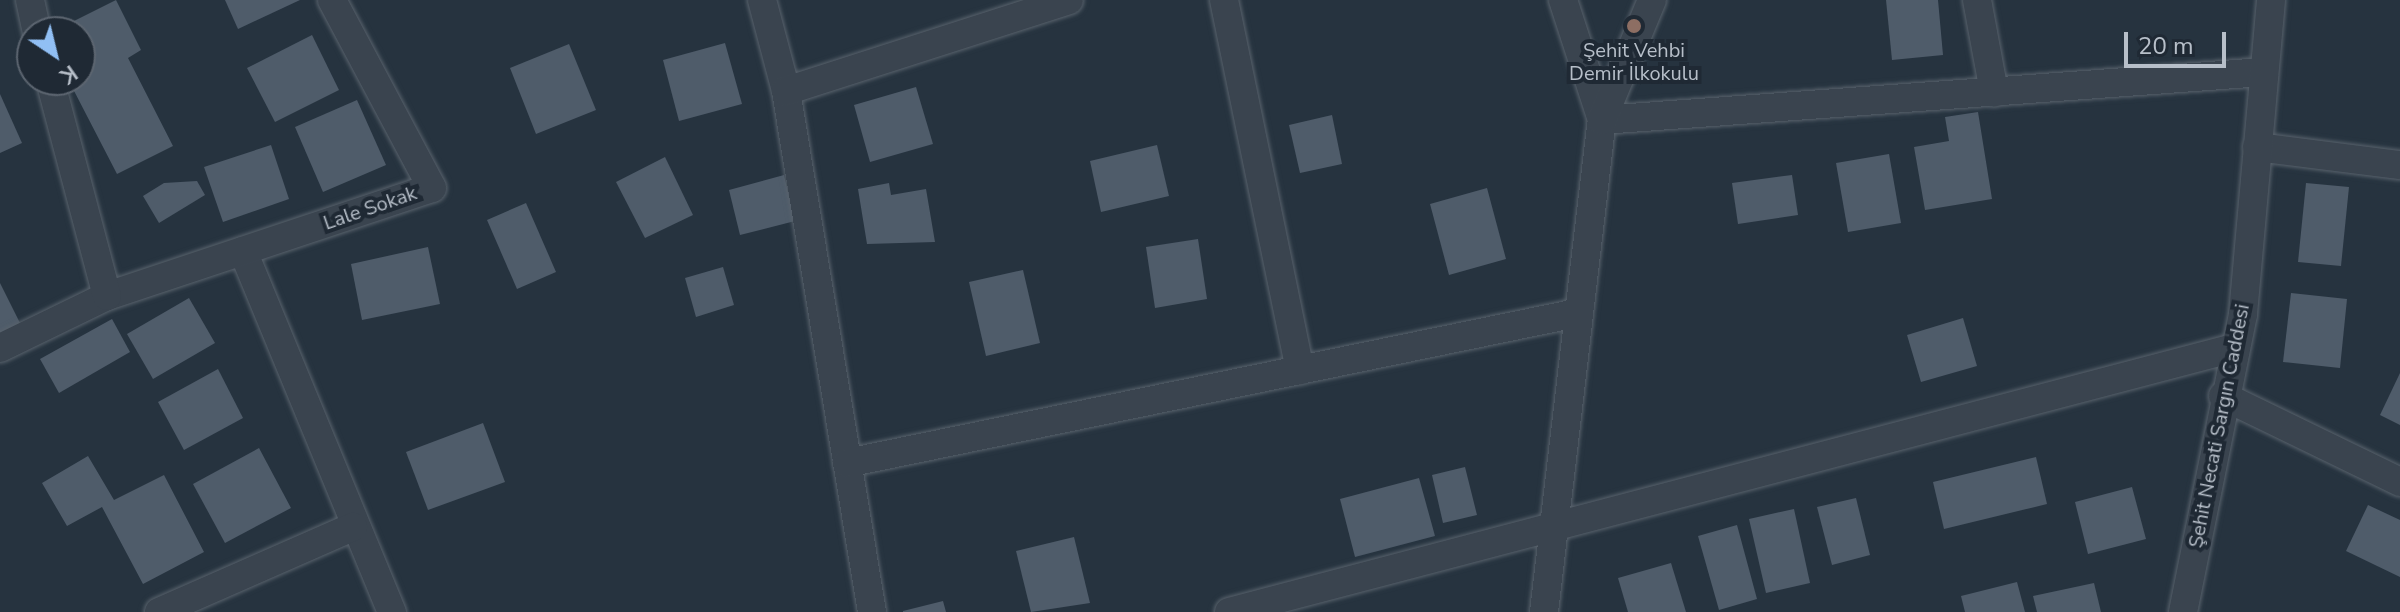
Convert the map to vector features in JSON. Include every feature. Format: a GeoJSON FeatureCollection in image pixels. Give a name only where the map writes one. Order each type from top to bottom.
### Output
{"type":"FeatureCollection","features":[{"type":"Feature","properties":{"kind":"street","name":"Lale Sokak"},"geometry":{"type":"LineString","coordinates":[[0,348],[107,296],[432,188],[332,0]]}},
{"type":"Feature","properties":{"kind":"street"},"geometry":{"type":"LineString","coordinates":[[762,0],[786,91],[872,612]]}},
{"type":"Feature","properties":{"kind":"street"},"geometry":{"type":"LineString","coordinates":[[786,91],[1069,0]]}},
{"type":"Feature","properties":{"kind":"street"},"geometry":{"type":"LineString","coordinates":[[1224,0],[1300,370]]}},
{"type":"Feature","properties":{"kind":"street"},"geometry":{"type":"LineString","coordinates":[[1563,0],[1602,120]]}},
{"type":"Feature","properties":{"kind":"street"},"geometry":{"type":"LineString","coordinates":[[1544,612],[1549,532],[1602,120],[1652,0]]}},
{"type":"Feature","properties":{"kind":"street"},"geometry":{"type":"LineString","coordinates":[[1977,0],[1994,92]]}},
{"type":"Feature","properties":{"kind":"street","name":"Şehit Necati Sargın Caddesi"},"geometry":{"type":"LineString","coordinates":[[2183,612],[2234,348],[2271,0]]}},
{"type":"Feature","properties":{"kind":"street"},"geometry":{"type":"LineString","coordinates":[[1602,120],[2264,72]]}},
{"type":"Feature","properties":{"kind":"street"},"geometry":{"type":"LineString","coordinates":[[54,96],[107,296]]}},
{"type":"Feature","properties":{"kind":"street"},"geometry":{"type":"LineString","coordinates":[[2257,147],[2400,165]]}},
{"type":"Feature","properties":{"kind":"street"},"geometry":{"type":"LineString","coordinates":[[243,251],[353,527],[392,612]]}},
{"type":"Feature","properties":{"kind":"street"},"geometry":{"type":"LineString","coordinates":[[847,463],[1577,313]]}},
{"type":"Feature","properties":{"kind":"street"},"geometry":{"type":"LineString","coordinates":[[1229,612],[1549,532],[2234,348]]}},
{"type":"Feature","properties":{"kind":"street"},"geometry":{"type":"LineString","coordinates":[[2223,396],[2400,482]]}},
{"type":"Feature","properties":{"kind":"street"},"geometry":{"type":"LineString","coordinates":[[159,612],[353,527]]}},
{"type":"Feature","properties":{"kind":"building"},"geometry":{"type":"Polygon","coordinates":[[[116,0],[141,50],[128,58],[173,146],[117,174],[77,96],[96,96],[96,16],[84,16],[116,0]]]}},
{"type":"Feature","properties":{"kind":"building"},"geometry":{"type":"Polygon","coordinates":[[[225,0],[300,0],[238,29],[225,0]]]}},
{"type":"Feature","properties":{"kind":"building"},"geometry":{"type":"Polygon","coordinates":[[[1886,0],[1938,0],[1943,55],[1892,60],[1886,0]]]}},
{"type":"Feature","properties":{"kind":"building"},"geometry":{"type":"Polygon","coordinates":[[[312,35],[339,90],[275,122],[247,68],[312,35]]]}},
{"type":"Feature","properties":{"kind":"building"},"geometry":{"type":"Polygon","coordinates":[[[725,43],[742,104],[679,121],[663,60],[725,43]]]}},
{"type":"Feature","properties":{"kind":"building"},"geometry":{"type":"Polygon","coordinates":[[[569,44],[596,110],[536,134],[510,68],[569,44]]]}},
{"type":"Feature","properties":{"kind":"building"},"geometry":{"type":"Polygon","coordinates":[[[916,87],[933,144],[870,162],[854,105],[916,87]]]}},
{"type":"Feature","properties":{"kind":"building"},"geometry":{"type":"Polygon","coordinates":[[[0,94],[22,143],[0,153],[0,94]]]}},
{"type":"Feature","properties":{"kind":"building"},"geometry":{"type":"Polygon","coordinates":[[[357,100],[386,165],[323,192],[295,127],[357,100]]]}},
{"type":"Feature","properties":{"kind":"building"},"geometry":{"type":"Polygon","coordinates":[[[1978,112],[1992,199],[1925,210],[1914,147],[1949,141],[1945,117],[1978,112]]]}},
{"type":"Feature","properties":{"kind":"building"},"geometry":{"type":"Polygon","coordinates":[[[1332,115],[1342,164],[1300,173],[1289,125],[1332,115]]]}},
{"type":"Feature","properties":{"kind":"building"},"geometry":{"type":"Polygon","coordinates":[[[271,145],[289,199],[223,222],[204,167],[271,145]]]}},
{"type":"Feature","properties":{"kind":"building"},"geometry":{"type":"Polygon","coordinates":[[[1157,145],[1169,196],[1101,212],[1090,161],[1157,145]]]}},
{"type":"Feature","properties":{"kind":"building"},"geometry":{"type":"Polygon","coordinates":[[[1889,154],[1901,223],[1848,232],[1836,163],[1889,154]]]}},
{"type":"Feature","properties":{"kind":"building"},"geometry":{"type":"Polygon","coordinates":[[[665,157],[693,215],[645,238],[616,182],[665,157]]]}},
{"type":"Feature","properties":{"kind":"building"},"geometry":{"type":"Polygon","coordinates":[[[784,175],[795,221],[740,235],[729,190],[784,175]]]}},
{"type":"Feature","properties":{"kind":"building"},"geometry":{"type":"Polygon","coordinates":[[[1792,175],[1798,215],[1738,224],[1732,183],[1792,175]]]}},
{"type":"Feature","properties":{"kind":"building"},"geometry":{"type":"Polygon","coordinates":[[[197,181],[205,195],[159,223],[143,196],[164,183],[197,181]]]}},
{"type":"Feature","properties":{"kind":"building"},"geometry":{"type":"Polygon","coordinates":[[[889,183],[891,195],[926,189],[935,242],[867,244],[858,189],[889,183]]]}},
{"type":"Feature","properties":{"kind":"building"},"geometry":{"type":"Polygon","coordinates":[[[2306,183],[2349,187],[2341,266],[2298,262],[2306,183]]]}},
{"type":"Feature","properties":{"kind":"building"},"geometry":{"type":"Polygon","coordinates":[[[1487,188],[1506,259],[1449,275],[1430,204],[1487,188]]]}},
{"type":"Feature","properties":{"kind":"building"},"geometry":{"type":"Polygon","coordinates":[[[526,203],[556,272],[517,289],[487,220],[526,203]]]}},
{"type":"Feature","properties":{"kind":"building"},"geometry":{"type":"Polygon","coordinates":[[[1198,239],[1207,299],[1155,308],[1146,247],[1198,239]]]}},
{"type":"Feature","properties":{"kind":"building"},"geometry":{"type":"Polygon","coordinates":[[[428,247],[440,304],[362,320],[351,264],[428,247]]]}},
{"type":"Feature","properties":{"kind":"building"},"geometry":{"type":"Polygon","coordinates":[[[723,267],[734,305],[696,317],[685,278],[723,267]]]}},
{"type":"Feature","properties":{"kind":"building"},"geometry":{"type":"Polygon","coordinates":[[[1023,270],[1040,343],[986,356],[969,282],[1023,270]]]}},
{"type":"Feature","properties":{"kind":"building"},"geometry":{"type":"Polygon","coordinates":[[[0,283],[25,333],[0,346],[0,283]]]}},
{"type":"Feature","properties":{"kind":"building"},"geometry":{"type":"Polygon","coordinates":[[[2291,293],[2347,299],[2340,368],[2283,362],[2291,293]]]}},
{"type":"Feature","properties":{"kind":"building"},"geometry":{"type":"Polygon","coordinates":[[[189,298],[215,343],[153,379],[127,334],[189,298]]]}},
{"type":"Feature","properties":{"kind":"building"},"geometry":{"type":"Polygon","coordinates":[[[1963,318],[1977,366],[1921,382],[1907,335],[1963,318]]]}},
{"type":"Feature","properties":{"kind":"building"},"geometry":{"type":"Polygon","coordinates":[[[112,319],[130,352],[59,393],[40,359],[112,319]]]}},
{"type":"Feature","properties":{"kind":"building"},"geometry":{"type":"Polygon","coordinates":[[[218,369],[243,418],[184,450],[158,402],[218,369]]]}},
{"type":"Feature","properties":{"kind":"building"},"geometry":{"type":"Polygon","coordinates":[[[2400,373],[2400,425],[2380,415],[2400,373]]]}},
{"type":"Feature","properties":{"kind":"building"},"geometry":{"type":"Polygon","coordinates":[[[483,423],[505,482],[428,510],[406,452],[483,423]]]}},
{"type":"Feature","properties":{"kind":"building"},"geometry":{"type":"Polygon","coordinates":[[[259,448],[291,508],[225,543],[193,484],[259,448]]]}},
{"type":"Feature","properties":{"kind":"building"},"geometry":{"type":"Polygon","coordinates":[[[88,456],[114,500],[164,475],[204,552],[143,584],[102,507],[67,526],[42,483],[88,456]]]}},
{"type":"Feature","properties":{"kind":"building"},"geometry":{"type":"Polygon","coordinates":[[[2036,457],[2047,504],[1944,529],[1933,482],[2036,457]]]}},
{"type":"Feature","properties":{"kind":"building"},"geometry":{"type":"Polygon","coordinates":[[[1465,467],[1477,515],[1443,523],[1432,475],[1465,467]]]}},
{"type":"Feature","properties":{"kind":"building"},"geometry":{"type":"Polygon","coordinates":[[[1419,478],[1435,536],[1355,557],[1340,499],[1419,478]]]}},
{"type":"Feature","properties":{"kind":"building"},"geometry":{"type":"Polygon","coordinates":[[[2132,487],[2146,539],[2088,554],[2075,502],[2132,487]]]}},
{"type":"Feature","properties":{"kind":"building"},"geometry":{"type":"Polygon","coordinates":[[[1856,498],[1870,555],[1832,565],[1817,507],[1856,498]]]}},
{"type":"Feature","properties":{"kind":"building"},"geometry":{"type":"Polygon","coordinates":[[[2368,505],[2400,520],[2400,577],[2346,551],[2368,505]]]}},
{"type":"Feature","properties":{"kind":"building"},"geometry":{"type":"Polygon","coordinates":[[[1794,509],[1810,583],[1766,593],[1749,519],[1794,509]]]}},
{"type":"Feature","properties":{"kind":"building"},"geometry":{"type":"Polygon","coordinates":[[[1737,525],[1757,599],[1719,610],[1698,536],[1737,525]]]}},
{"type":"Feature","properties":{"kind":"building"},"geometry":{"type":"Polygon","coordinates":[[[1074,537],[1090,603],[1031,612],[1016,551],[1074,537]]]}},
{"type":"Feature","properties":{"kind":"building"},"geometry":{"type":"Polygon","coordinates":[[[1671,563],[1686,612],[1628,612],[1618,578],[1671,563]]]}},
{"type":"Feature","properties":{"kind":"building"},"geometry":{"type":"Polygon","coordinates":[[[2017,582],[2025,612],[1965,612],[1961,596],[2017,582]]]}},
{"type":"Feature","properties":{"kind":"building"},"geometry":{"type":"Polygon","coordinates":[[[2094,583],[2101,612],[2037,612],[2033,596],[2094,583]]]}},
{"type":"Feature","properties":{"kind":"building"},"geometry":{"type":"Polygon","coordinates":[[[943,601],[946,612],[903,612],[903,611],[943,601]]]}},
{"type":"Feature","properties":{"kind":"place","name":"Şehit Vehbi Demir İlkokulu"},"geometry":{"type":"Point","coordinates":[1634,26]}}]}
